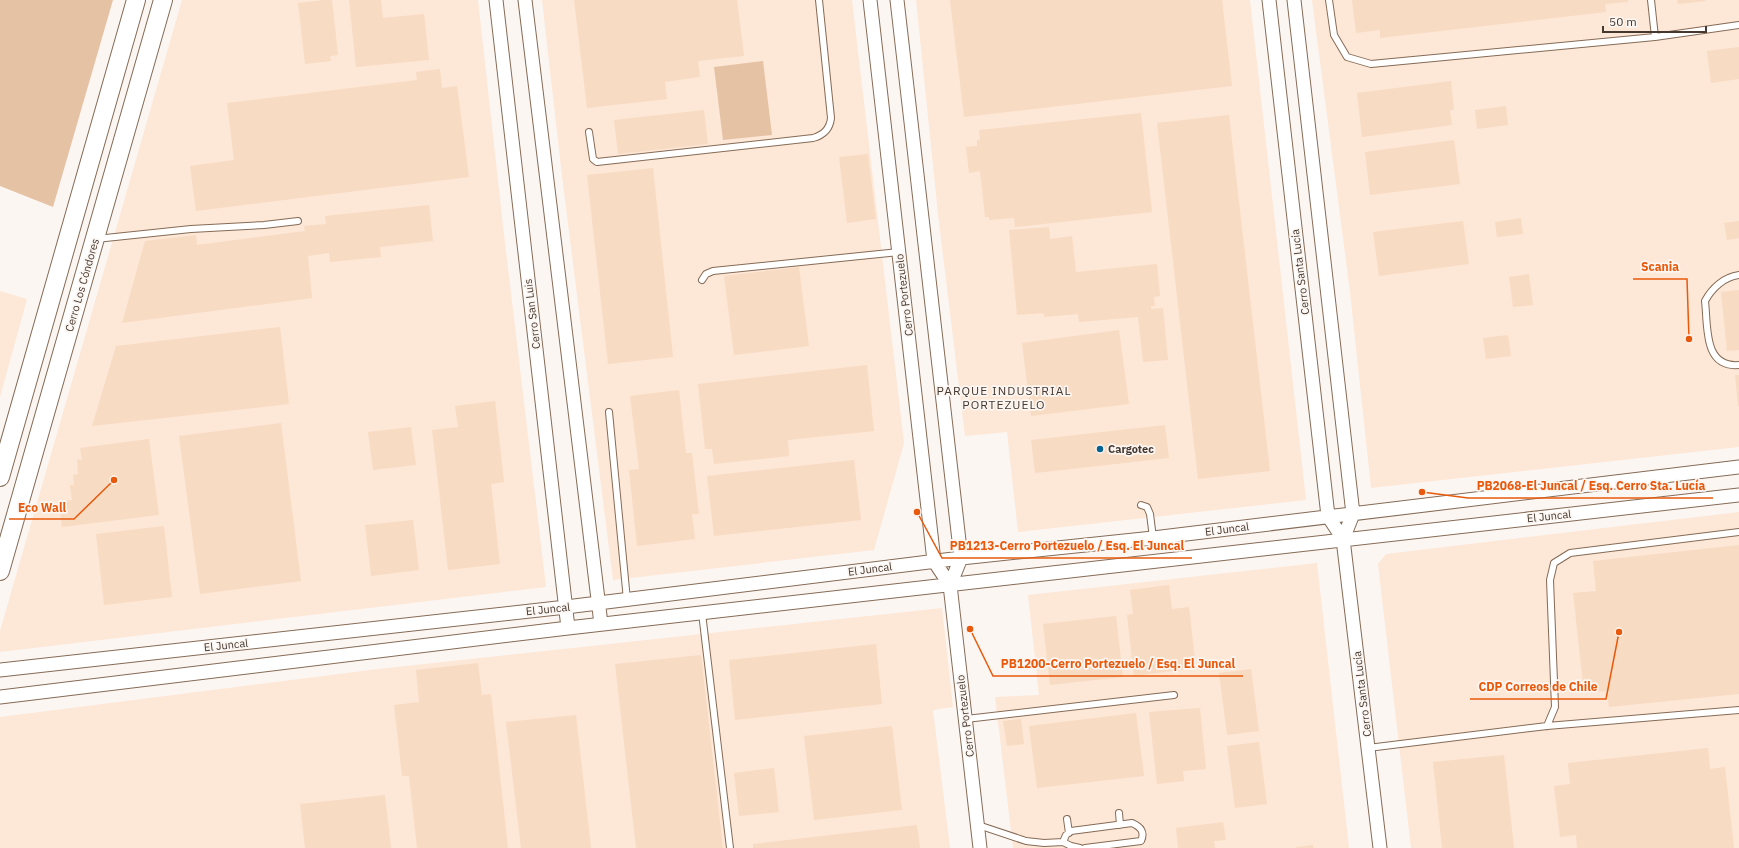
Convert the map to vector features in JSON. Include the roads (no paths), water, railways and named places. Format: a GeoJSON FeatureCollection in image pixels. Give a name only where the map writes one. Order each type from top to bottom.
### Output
{"type":"FeatureCollection","features":[{"type":"Feature","properties":{"kind":"street"},"geometry":{"type":"LineString","coordinates":[[0,477],[136,0]]}},
{"type":"Feature","properties":{"kind":"street","name":"Cerro Los Cóndores"},"geometry":{"type":"LineString","coordinates":[[0,570],[163,0]]}},
{"type":"Feature","properties":{"kind":"street","name":"Cerro San Luis"},"geometry":{"type":"LineString","coordinates":[[496,0],[568,628]]}},
{"type":"Feature","properties":{"kind":"street"},"geometry":{"type":"LineString","coordinates":[[525,0],[601,624]]}},
{"type":"Feature","properties":{"kind":"street","name":"Cerro Portezuelo"},"geometry":{"type":"LineString","coordinates":[[870,0],[934,561],[950,585],[980,848]]}},
{"type":"Feature","properties":{"kind":"street","name":"Cerro Portezuelo"},"geometry":{"type":"LineString","coordinates":[[897,0],[961,558],[950,585]]}},
{"type":"Feature","properties":{"kind":"street","name":"Cerro Santa Lucía"},"geometry":{"type":"LineString","coordinates":[[1269,0],[1328,516],[1343,539],[1380,848]]}},
{"type":"Feature","properties":{"kind":"street","name":"Cerro Santa Lucía"},"geometry":{"type":"LineString","coordinates":[[1294,0],[1353,514],[1343,539]]}},
{"type":"Feature","properties":{"kind":"street","name":"El Juncal"},"geometry":{"type":"LineString","coordinates":[[0,670],[566,608],[934,561],[1153,538],[1739,467]]}},
{"type":"Feature","properties":{"kind":"street","name":"El Juncal"},"geometry":{"type":"LineString","coordinates":[[0,697],[601,624],[1739,495]]}},
{"type":"Feature","properties":{"kind":"lane"},"geometry":{"type":"LineString","coordinates":[[589,132],[592,158],[597,162],[814,138],[820,136],[829,127],[831,118],[819,0]]}},
{"type":"Feature","properties":{"kind":"lane"},"geometry":{"type":"LineString","coordinates":[[1329,0],[1334,36],[1347,57],[1371,64],[1655,37],[1739,25]]}},
{"type":"Feature","properties":{"kind":"lane"},"geometry":{"type":"LineString","coordinates":[[1651,0],[1655,37]]}},
{"type":"Feature","properties":{"kind":"lane"},"geometry":{"type":"LineString","coordinates":[[95,239],[191,229],[264,225],[298,221]]}},
{"type":"Feature","properties":{"kind":"lane"},"geometry":{"type":"LineString","coordinates":[[702,280],[706,274],[713,271],[899,252]]}},
{"type":"Feature","properties":{"kind":"lane"},"geometry":{"type":"LineString","coordinates":[[1739,275],[1728,278],[1716,286],[1705,301],[1711,351],[1724,364],[1739,365]]}},
{"type":"Feature","properties":{"kind":"lane"},"geometry":{"type":"LineString","coordinates":[[609,412],[627,600]]}},
{"type":"Feature","properties":{"kind":"lane"},"geometry":{"type":"LineString","coordinates":[[1141,505],[1148,507],[1153,538]]}},
{"type":"Feature","properties":{"kind":"lane"},"geometry":{"type":"LineString","coordinates":[[1547,726],[1555,707],[1550,580],[1554,562],[1570,553],[1739,532]]}},
{"type":"Feature","properties":{"kind":"lane"},"geometry":{"type":"LineString","coordinates":[[702,613],[730,848]]}},
{"type":"Feature","properties":{"kind":"lane"},"geometry":{"type":"LineString","coordinates":[[966,719],[1174,695]]}},
{"type":"Feature","properties":{"kind":"lane"},"geometry":{"type":"LineString","coordinates":[[1368,748],[1547,726],[1739,710]]}},
{"type":"Feature","properties":{"kind":"lane"},"geometry":{"type":"LineString","coordinates":[[1118,813],[1120,825]]}},
{"type":"Feature","properties":{"kind":"lane"},"geometry":{"type":"LineString","coordinates":[[1067,819],[1069,833]]}},
{"type":"Feature","properties":{"kind":"lane"},"geometry":{"type":"LineString","coordinates":[[1063,842],[1066,835],[1071,831],[1132,823],[1142,830],[1143,836],[1141,841],[1085,848]]}},
{"type":"Feature","properties":{"kind":"lane"},"geometry":{"type":"LineString","coordinates":[[978,825],[1026,841],[1044,843],[1063,842],[1070,846],[1080,848]]}},
{"type":"Feature","properties":{"kind":"place","name":"Scania"},"geometry":{"type":"Point","coordinates":[1689,339]}},
{"type":"Feature","properties":{"kind":"place","name":"Cargotec"},"geometry":{"type":"Point","coordinates":[1100,449]}},
{"type":"Feature","properties":{"kind":"place","name":"Eco Wall"},"geometry":{"type":"Point","coordinates":[114,480]}},
{"type":"Feature","properties":{"kind":"place","name":"PB2068-El Juncal / Esq. Cerro Sta. Lucía"},"geometry":{"type":"Point","coordinates":[1422,492]}},
{"type":"Feature","properties":{"kind":"place","name":"PB1213-Cerro Portezuelo / Esq. El Juncal"},"geometry":{"type":"Point","coordinates":[917,512]}},
{"type":"Feature","properties":{"kind":"place","name":"PB1200-Cerro Portezuelo / Esq. El Juncal"},"geometry":{"type":"Point","coordinates":[970,629]}},
{"type":"Feature","properties":{"kind":"place","name":"CDP Correos de Chile"},"geometry":{"type":"Point","coordinates":[1619,632]}},
{"type":"Feature","properties":{"kind":"district","name":"PARQUE INDUSTRIAL PORTEZUELO"},"geometry":{"type":"Point","coordinates":[1004,397]}}]}
